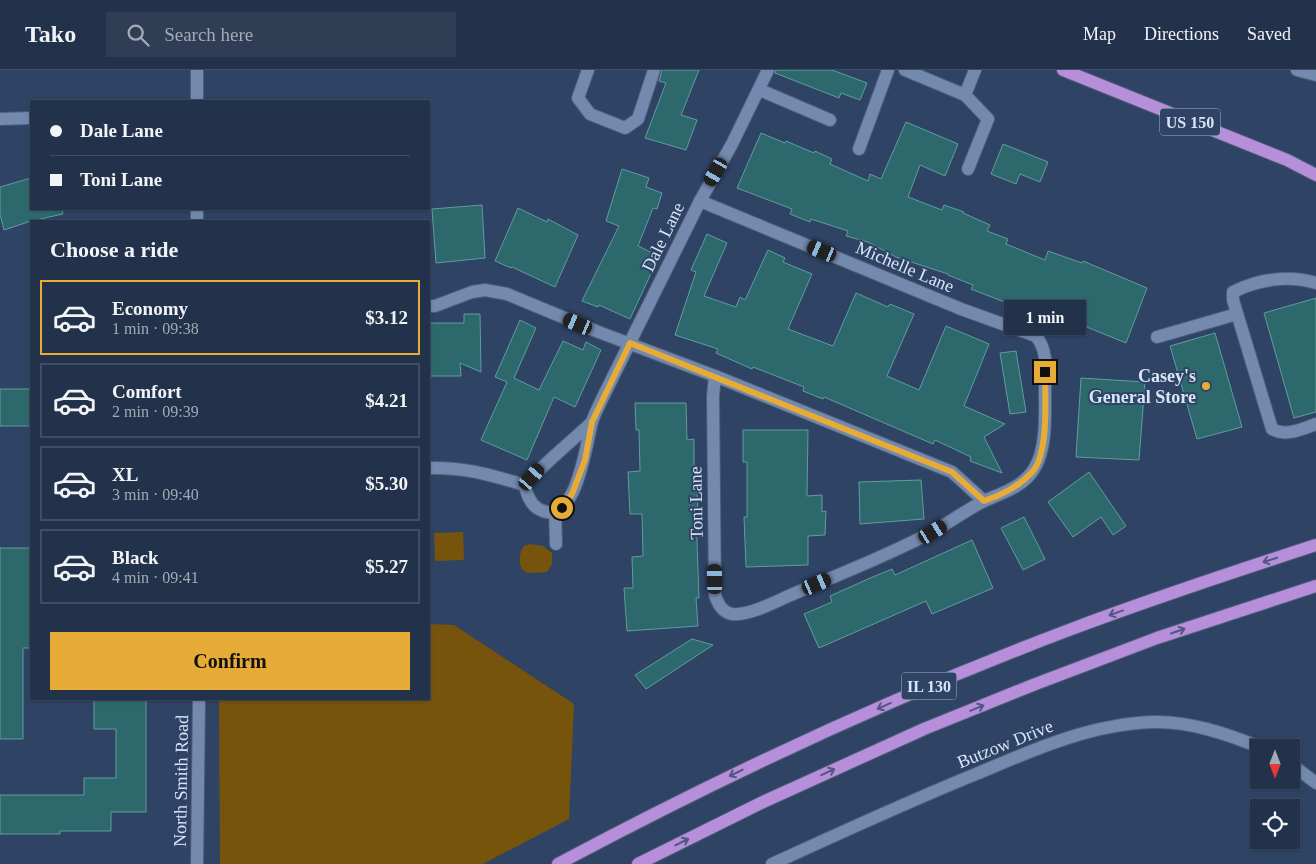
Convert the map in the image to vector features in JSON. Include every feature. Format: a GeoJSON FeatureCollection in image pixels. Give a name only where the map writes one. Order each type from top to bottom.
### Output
{"type":"FeatureCollection","features":[{"type":"Feature","properties":{"kind":"main road","name":"US 150"},"geometry":{"type":"LineString","coordinates":[[1063,70],[1287,160],[1316,175]]}},
{"type":"Feature","properties":{"kind":"main road","name":"IL 130"},"geometry":{"type":"LineString","coordinates":[[558,864],[653,813],[767,758],[920,689],[1070,630],[1203,582],[1316,545]]}},
{"type":"Feature","properties":{"kind":"main road","name":"IL 130"},"geometry":{"type":"LineString","coordinates":[[638,864],[763,802],[924,729],[1157,638],[1316,586]]}},
{"type":"Feature","properties":{"kind":"street"},"geometry":{"type":"LineString","coordinates":[[197,70],[197,100]]}},
{"type":"Feature","properties":{"kind":"street"},"geometry":{"type":"LineString","coordinates":[[588,70],[578,98],[590,114],[625,128],[638,119],[653,70]]}},
{"type":"Feature","properties":{"kind":"street","name":"Dale Lane"},"geometry":{"type":"LineString","coordinates":[[555,510],[562,508],[572,494],[585,460],[592,422],[700,201],[732,144],[760,90],[768,70]]}},
{"type":"Feature","properties":{"kind":"street"},"geometry":{"type":"LineString","coordinates":[[858,149],[888,70]]}},
{"type":"Feature","properties":{"kind":"street"},"geometry":{"type":"LineString","coordinates":[[905,70],[965,95],[988,119],[968,169]]}},
{"type":"Feature","properties":{"kind":"street"},"geometry":{"type":"LineString","coordinates":[[965,95],[975,70]]}},
{"type":"Feature","properties":{"kind":"street"},"geometry":{"type":"LineString","coordinates":[[1297,70],[1316,75]]}},
{"type":"Feature","properties":{"kind":"street"},"geometry":{"type":"LineString","coordinates":[[760,90],[830,120]]}},
{"type":"Feature","properties":{"kind":"street"},"geometry":{"type":"LineString","coordinates":[[0,119],[30,118]]}},
{"type":"Feature","properties":{"kind":"street","name":"Michelle Lane"},"geometry":{"type":"LineString","coordinates":[[700,201],[961,309],[1036,336],[1040,341]]}},
{"type":"Feature","properties":{"kind":"street"},"geometry":{"type":"LineString","coordinates":[[1316,283],[1307,280],[1278,278],[1233,292],[1233,300],[1272,429],[1279,433],[1288,432],[1316,424]]}},
{"type":"Feature","properties":{"kind":"street"},"geometry":{"type":"LineString","coordinates":[[430,306],[435,306],[472,292],[485,290],[507,294],[952,472],[984,501]]}},
{"type":"Feature","properties":{"kind":"street"},"geometry":{"type":"LineString","coordinates":[[1157,337],[1237,314]]}},
{"type":"Feature","properties":{"kind":"street","name":"Toni Lane"},"geometry":{"type":"LineString","coordinates":[[715,376],[713,396],[715,595],[720,606],[730,614],[741,614],[763,607],[888,554],[933,532],[984,501],[1000,496],[1019,484],[1034,470],[1041,454],[1045,412],[1045,352],[1040,341]]}},
{"type":"Feature","properties":{"kind":"street","name":"Dale Lane"},"geometry":{"type":"LineString","coordinates":[[525,485],[538,470],[572,442],[592,422]]}},
{"type":"Feature","properties":{"kind":"street"},"geometry":{"type":"LineString","coordinates":[[430,468],[454,468],[480,472],[525,485],[526,492],[534,506],[543,512],[555,510],[556,544]]}},
{"type":"Feature","properties":{"kind":"street","name":"North Smith Road"},"geometry":{"type":"LineString","coordinates":[[197,864],[199,700]]}},
{"type":"Feature","properties":{"kind":"street","name":"Butzow Drive"},"geometry":{"type":"LineString","coordinates":[[772,864],[906,803],[1040,747],[1078,735],[1126,724],[1154,722],[1196,726],[1224,733],[1250,743]]}},
{"type":"Feature","properties":{"kind":"street"},"geometry":{"type":"LineString","coordinates":[[1300,771],[1316,783]]}},
{"type":"Feature","properties":{"kind":"shaded area"},"geometry":{"type":"Polygon","coordinates":[[[463,532],[464,560],[435,561],[434,533],[463,532]]]}},
{"type":"Feature","properties":{"kind":"shaded area"},"geometry":{"type":"Polygon","coordinates":[[[530,544],[543,546],[552,553],[552,564],[547,572],[528,573],[521,567],[521,552],[524,546],[530,544]]]}},
{"type":"Feature","properties":{"kind":"shaded area"},"geometry":{"type":"Polygon","coordinates":[[[430,624],[454,625],[574,704],[569,819],[483,864],[220,864],[219,700],[430,700],[430,624]]]}},
{"type":"Feature","properties":{"kind":"building"},"geometry":{"type":"Polygon","coordinates":[[[662,70],[699,70],[681,115],[697,120],[686,150],[645,138],[666,83],[659,81],[662,70]]]}},
{"type":"Feature","properties":{"kind":"building"},"geometry":{"type":"Polygon","coordinates":[[[776,70],[832,70],[867,83],[860,100],[841,93],[839,98],[775,73],[776,70]]]}},
{"type":"Feature","properties":{"kind":"building"},"geometry":{"type":"Polygon","coordinates":[[[906,122],[958,144],[945,176],[920,165],[908,197],[942,210],[944,205],[964,212],[990,225],[987,231],[1008,239],[1006,244],[1045,260],[1048,251],[1082,263],[1083,261],[1147,288],[1126,343],[1040,308],[1037,315],[971,289],[973,285],[948,274],[896,257],[868,242],[846,236],[848,231],[811,219],[810,222],[790,214],[792,209],[737,188],[761,133],[814,153],[815,151],[832,159],[830,164],[868,181],[870,174],[881,179],[906,122]]]}},
{"type":"Feature","properties":{"kind":"building"},"geometry":{"type":"Polygon","coordinates":[[[1003,144],[1048,162],[1040,182],[1020,174],[1016,184],[991,174],[1003,144]]]}},
{"type":"Feature","properties":{"kind":"building"},"geometry":{"type":"Polygon","coordinates":[[[622,169],[649,178],[646,187],[662,193],[657,209],[653,208],[638,246],[659,256],[630,319],[599,305],[598,307],[582,301],[619,226],[606,221],[622,169]]]}},
{"type":"Feature","properties":{"kind":"building"},"geometry":{"type":"Polygon","coordinates":[[[30,178],[30,210],[62,210],[63,214],[30,220],[4,230],[0,214],[0,187],[30,178]]]}},
{"type":"Feature","properties":{"kind":"building"},"geometry":{"type":"Polygon","coordinates":[[[482,205],[485,258],[436,263],[432,209],[482,205]]]}},
{"type":"Feature","properties":{"kind":"building"},"geometry":{"type":"Polygon","coordinates":[[[518,208],[547,222],[548,219],[578,235],[555,287],[495,261],[518,208]]]}},
{"type":"Feature","properties":{"kind":"building"},"geometry":{"type":"Polygon","coordinates":[[[707,234],[727,243],[704,296],[736,307],[740,297],[745,300],[768,250],[785,258],[783,262],[812,274],[788,329],[833,346],[856,293],[888,307],[890,304],[914,314],[887,376],[919,390],[946,326],[989,344],[964,406],[1005,424],[984,437],[1002,473],[970,461],[971,457],[935,440],[933,444],[824,397],[823,399],[803,391],[804,387],[753,367],[752,369],[716,353],[718,349],[675,335],[696,272],[691,270],[707,234]]]}},
{"type":"Feature","properties":{"kind":"building"},"geometry":{"type":"Polygon","coordinates":[[[1316,298],[1316,412],[1294,418],[1264,313],[1316,298]]]}},
{"type":"Feature","properties":{"kind":"building"},"geometry":{"type":"Polygon","coordinates":[[[464,314],[480,314],[481,372],[460,363],[461,376],[430,376],[430,323],[464,323],[464,314]]]}},
{"type":"Feature","properties":{"kind":"building"},"geometry":{"type":"Polygon","coordinates":[[[520,320],[536,328],[514,378],[539,390],[563,341],[583,350],[586,342],[601,350],[575,407],[554,397],[527,460],[481,440],[507,382],[495,377],[520,320]]]}},
{"type":"Feature","properties":{"kind":"building","name":"Casey's General Store"},"geometry":{"type":"Polygon","coordinates":[[[1215,333],[1242,427],[1197,439],[1170,346],[1215,333]]]}},
{"type":"Feature","properties":{"kind":"building"},"geometry":{"type":"Polygon","coordinates":[[[1016,351],[1026,412],[1010,414],[1000,353],[1016,351]]]}},
{"type":"Feature","properties":{"kind":"building"},"geometry":{"type":"Polygon","coordinates":[[[1081,378],[1145,382],[1139,460],[1076,457],[1081,378]]]}},
{"type":"Feature","properties":{"kind":"building"},"geometry":{"type":"Polygon","coordinates":[[[0,389],[30,389],[30,426],[0,426],[0,389]]]}},
{"type":"Feature","properties":{"kind":"building"},"geometry":{"type":"Polygon","coordinates":[[[635,403],[686,403],[687,440],[694,439],[694,469],[696,469],[699,598],[696,598],[698,626],[627,631],[624,588],[633,588],[632,557],[643,556],[642,514],[630,514],[628,472],[640,471],[639,430],[636,430],[635,403]]]}},
{"type":"Feature","properties":{"kind":"building"},"geometry":{"type":"Polygon","coordinates":[[[743,430],[808,430],[807,496],[822,495],[822,512],[826,511],[825,535],[808,536],[808,565],[746,567],[744,517],[747,517],[747,462],[743,462],[743,430]]]}},
{"type":"Feature","properties":{"kind":"building"},"geometry":{"type":"Polygon","coordinates":[[[1089,472],[1126,526],[1113,535],[1101,517],[1073,537],[1048,502],[1089,472]]]}},
{"type":"Feature","properties":{"kind":"building"},"geometry":{"type":"Polygon","coordinates":[[[921,480],[924,519],[860,524],[859,482],[921,480]]]}},
{"type":"Feature","properties":{"kind":"building"},"geometry":{"type":"Polygon","coordinates":[[[1024,517],[1045,559],[1023,570],[1001,528],[1024,517]]]}},
{"type":"Feature","properties":{"kind":"building"},"geometry":{"type":"Polygon","coordinates":[[[972,540],[993,588],[932,614],[926,601],[819,648],[804,614],[832,602],[830,596],[868,579],[892,569],[895,575],[972,540]]]}},
{"type":"Feature","properties":{"kind":"building"},"geometry":{"type":"Polygon","coordinates":[[[0,548],[30,548],[30,648],[23,648],[23,739],[0,739],[0,548]]]}},
{"type":"Feature","properties":{"kind":"building"},"geometry":{"type":"Polygon","coordinates":[[[692,639],[713,645],[646,689],[635,675],[692,639]]]}},
{"type":"Feature","properties":{"kind":"building"},"geometry":{"type":"Polygon","coordinates":[[[94,700],[146,700],[146,812],[111,812],[111,831],[60,831],[60,834],[0,834],[0,795],[84,795],[84,778],[116,778],[116,729],[94,729],[94,700]]]}},
{"type":"Feature","properties":{"kind":"place","name":"Casey's General Store"},"geometry":{"type":"Point","coordinates":[1206,386]}},
{"type":"Feature","properties":{"kind":"route"},"geometry":{"type":"LineString","coordinates":[[562,508],[572,494],[585,460],[592,422],[630,343],[952,472],[984,501],[1000,496],[1019,484],[1034,470],[1041,454],[1045,412],[1045,372]]}}]}
